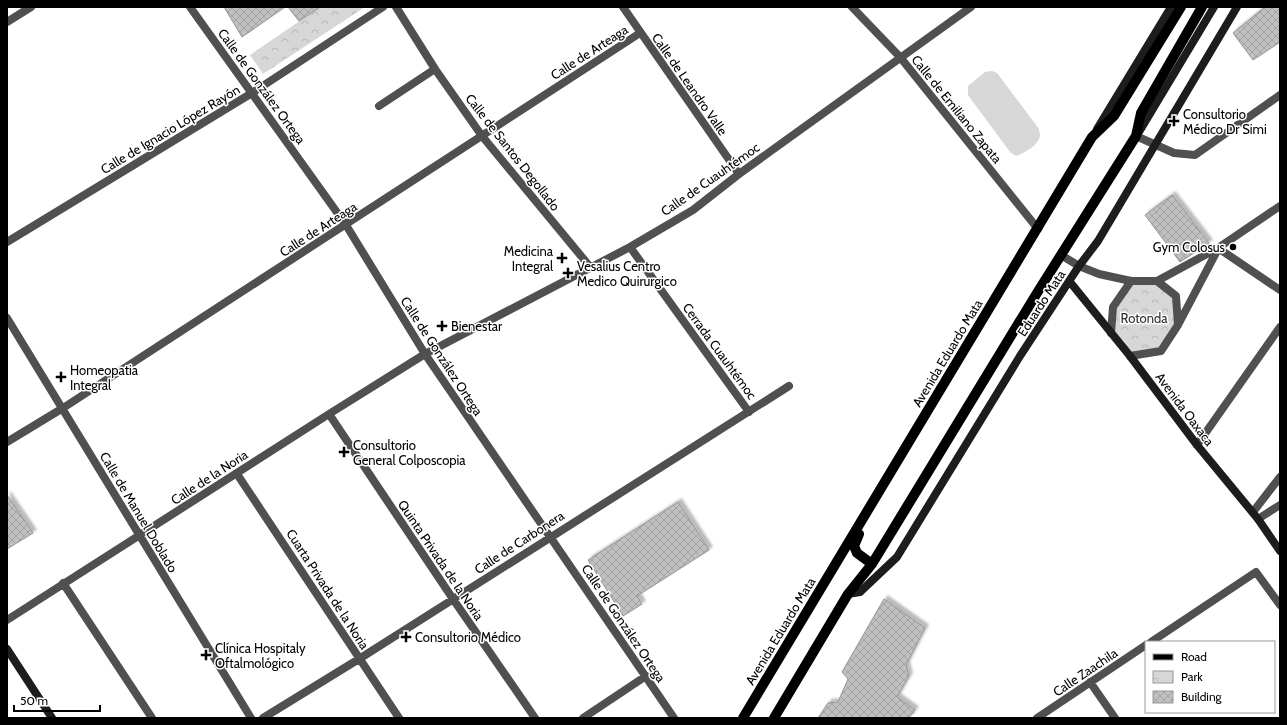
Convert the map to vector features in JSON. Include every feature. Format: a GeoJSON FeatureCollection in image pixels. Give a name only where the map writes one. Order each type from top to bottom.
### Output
{"type":"FeatureCollection","features":[{"type":"Feature","properties":{"kind":"main road","name":"Avenida Eduardo Mata"},"geometry":{"type":"LineString","coordinates":[[743,718],[1092,137],[1114,116],[1181,7]]}},
{"type":"Feature","properties":{"kind":"main road"},"geometry":{"type":"LineString","coordinates":[[774,718],[848,594],[872,564],[1061,255],[1136,136],[1141,113],[1202,7]]}},
{"type":"Feature","properties":{"kind":"main road"},"geometry":{"type":"LineString","coordinates":[[872,564],[857,553],[854,546],[858,535],[883,497],[887,478]]}},
{"type":"Feature","properties":{"kind":"street"},"geometry":{"type":"LineString","coordinates":[[7,22],[31,7]]}},
{"type":"Feature","properties":{"kind":"street","name":"Calle de González Ortega"},"geometry":{"type":"LineString","coordinates":[[190,7],[346,225],[425,354],[674,718]]}},
{"type":"Feature","properties":{"kind":"street","name":"Calle de Ignacio López Rayón"},"geometry":{"type":"LineString","coordinates":[[7,242],[252,93],[383,7]]}},
{"type":"Feature","properties":{"kind":"street","name":"Calle de Santos Degollado"},"geometry":{"type":"LineString","coordinates":[[396,7],[435,69],[482,136],[590,268]]}},
{"type":"Feature","properties":{"kind":"street","name":"Calle de Leandro Valle"},"geometry":{"type":"LineString","coordinates":[[623,7],[739,174]]}},
{"type":"Feature","properties":{"kind":"street","name":"Calle de Emiliano Zapata"},"geometry":{"type":"LineString","coordinates":[[852,7],[900,57],[1038,229]]}},
{"type":"Feature","properties":{"kind":"street","name":"Calle de Cuauhtémoc"},"geometry":{"type":"LineString","coordinates":[[425,354],[630,247],[693,210],[739,174],[971,7]]}},
{"type":"Feature","properties":{"kind":"street"},"geometry":{"type":"LineString","coordinates":[[1092,137],[1171,7]]}},
{"type":"Feature","properties":{"kind":"street"},"geometry":{"type":"LineString","coordinates":[[1214,7],[1136,136],[1174,153],[1195,155],[1280,95]]}},
{"type":"Feature","properties":{"kind":"street"},"geometry":{"type":"LineString","coordinates":[[1235,10],[1241,7]]}},
{"type":"Feature","properties":{"kind":"street","name":"Eduardo Mata"},"geometry":{"type":"LineString","coordinates":[[848,594],[860,592],[897,557],[1020,356],[1070,282],[1079,266],[1098,241],[1235,10]]}},
{"type":"Feature","properties":{"kind":"street","name":"Calle de Arteaga"},"geometry":{"type":"LineString","coordinates":[[7,442],[63,408],[640,33]]}},
{"type":"Feature","properties":{"kind":"street"},"geometry":{"type":"LineString","coordinates":[[379,106],[435,69]]}},
{"type":"Feature","properties":{"kind":"street"},"geometry":{"type":"LineString","coordinates":[[1061,255],[1079,266],[1099,274],[1131,281],[1157,281],[1218,248],[1280,206]]}},
{"type":"Feature","properties":{"kind":"street","name":"Cerrada Cuauhtémoc"},"geometry":{"type":"LineString","coordinates":[[630,247],[748,412]]}},
{"type":"Feature","properties":{"kind":"street"},"geometry":{"type":"LineString","coordinates":[[1218,248],[1280,290]]}},
{"type":"Feature","properties":{"kind":"street"},"geometry":{"type":"LineString","coordinates":[[1130,356],[1161,351],[1178,325],[1218,248]]}},
{"type":"Feature","properties":{"kind":"street"},"geometry":{"type":"LineString","coordinates":[[1111,333],[1113,307],[1131,281]]}},
{"type":"Feature","properties":{"kind":"street"},"geometry":{"type":"LineString","coordinates":[[1157,281],[1176,296],[1178,325]]}},
{"type":"Feature","properties":{"kind":"street","name":"Avenida Oaxaca"},"geometry":{"type":"LineString","coordinates":[[1070,282],[1130,356],[1197,445],[1255,516],[1280,551]]}},
{"type":"Feature","properties":{"kind":"street","name":"Calle de Manuel Doblado"},"geometry":{"type":"LineString","coordinates":[[7,318],[251,718]]}},
{"type":"Feature","properties":{"kind":"street"},"geometry":{"type":"LineString","coordinates":[[1197,445],[1280,327]]}},
{"type":"Feature","properties":{"kind":"street","name":"Calle de la Noria"},"geometry":{"type":"LineString","coordinates":[[7,620],[425,354]]}},
{"type":"Feature","properties":{"kind":"street","name":"Calle de Carbonera"},"geometry":{"type":"LineString","coordinates":[[263,718],[359,659],[789,386]]}},
{"type":"Feature","properties":{"kind":"street","name":"Quinta Privada de la Noria"},"geometry":{"type":"LineString","coordinates":[[329,414],[535,718]]}},
{"type":"Feature","properties":{"kind":"street","name":"Cuarta Privada de la Noria"},"geometry":{"type":"LineString","coordinates":[[237,474],[399,718]]}},
{"type":"Feature","properties":{"kind":"street"},"geometry":{"type":"LineString","coordinates":[[1255,516],[1280,477]]}},
{"type":"Feature","properties":{"kind":"street"},"geometry":{"type":"LineString","coordinates":[[1255,516],[1280,505]]}},
{"type":"Feature","properties":{"kind":"street"},"geometry":{"type":"LineString","coordinates":[[1152,641],[1256,572],[1280,605]]}},
{"type":"Feature","properties":{"kind":"street"},"geometry":{"type":"LineString","coordinates":[[63,584],[152,718]]}},
{"type":"Feature","properties":{"kind":"street","name":"Calle Zaachila"},"geometry":{"type":"LineString","coordinates":[[1036,718],[1145,646]]}},
{"type":"Feature","properties":{"kind":"street"},"geometry":{"type":"LineString","coordinates":[[7,649],[52,718]]}},
{"type":"Feature","properties":{"kind":"street"},"geometry":{"type":"LineString","coordinates":[[584,718],[646,676]]}},
{"type":"Feature","properties":{"kind":"street"},"geometry":{"type":"LineString","coordinates":[[1090,682],[1114,718]]}},
{"type":"Feature","properties":{"kind":"green space"},"geometry":{"type":"Polygon","coordinates":[[[320,7],[365,7],[263,74],[250,55],[320,7]]]}},
{"type":"Feature","properties":{"kind":"green space"},"geometry":{"type":"Polygon","coordinates":[[[992,71],[997,73],[1039,129],[1040,136],[1037,143],[1027,151],[1016,156],[1010,152],[968,95],[968,86],[985,72],[992,71]]]}},
{"type":"Feature","properties":{"kind":"green space","name":"Rotonda"},"geometry":{"type":"Polygon","coordinates":[[[1156,283],[1174,297],[1177,324],[1160,350],[1129,355],[1113,332],[1114,307],[1133,284],[1156,283]]]}},
{"type":"Feature","properties":{"kind":"building"},"geometry":{"type":"Polygon","coordinates":[[[224,7],[285,7],[242,37],[224,7]]]}},
{"type":"Feature","properties":{"kind":"building"},"geometry":{"type":"Polygon","coordinates":[[[288,7],[320,7],[299,21],[288,7]]]}},
{"type":"Feature","properties":{"kind":"building"},"geometry":{"type":"Polygon","coordinates":[[[1265,7],[1280,7],[1280,42],[1253,60],[1233,33],[1265,7]]]}},
{"type":"Feature","properties":{"kind":"building"},"geometry":{"type":"Polygon","coordinates":[[[1172,195],[1209,243],[1180,262],[1145,215],[1172,195]]]}},
{"type":"Feature","properties":{"kind":"building"},"geometry":{"type":"Polygon","coordinates":[[[7,495],[33,533],[7,549],[7,495]]]}},
{"type":"Feature","properties":{"kind":"building"},"geometry":{"type":"Polygon","coordinates":[[[678,502],[709,550],[637,596],[642,604],[623,616],[588,560],[678,502]]]}},
{"type":"Feature","properties":{"kind":"building"},"geometry":{"type":"Polygon","coordinates":[[[884,599],[925,628],[906,665],[909,676],[897,697],[915,710],[909,718],[818,718],[828,703],[838,702],[848,679],[842,672],[884,599]]]}},
{"type":"Feature","properties":{"kind":"place","name":"Consultorio Médico Dr Simi"},"geometry":{"type":"Point","coordinates":[1174,121]}},
{"type":"Feature","properties":{"kind":"place","name":"Gym Colosus"},"geometry":{"type":"Point","coordinates":[1233,247]}},
{"type":"Feature","properties":{"kind":"place","name":"Medicina Integral"},"geometry":{"type":"Point","coordinates":[562,258]}},
{"type":"Feature","properties":{"kind":"place","name":"Vesalius Centro Medico Quirurgico"},"geometry":{"type":"Point","coordinates":[568,273]}},
{"type":"Feature","properties":{"kind":"place","name":"Bienestar"},"geometry":{"type":"Point","coordinates":[442,326]}},
{"type":"Feature","properties":{"kind":"place","name":"Homeopatia Integral"},"geometry":{"type":"Point","coordinates":[61,377]}},
{"type":"Feature","properties":{"kind":"place","name":"Consultorio General Colposcopia"},"geometry":{"type":"Point","coordinates":[344,452]}},
{"type":"Feature","properties":{"kind":"place","name":"Consultorio Médico"},"geometry":{"type":"Point","coordinates":[406,637]}},
{"type":"Feature","properties":{"kind":"place","name":"Clínica Hospitaly Oftalmológico"},"geometry":{"type":"Point","coordinates":[206,655]}}]}
